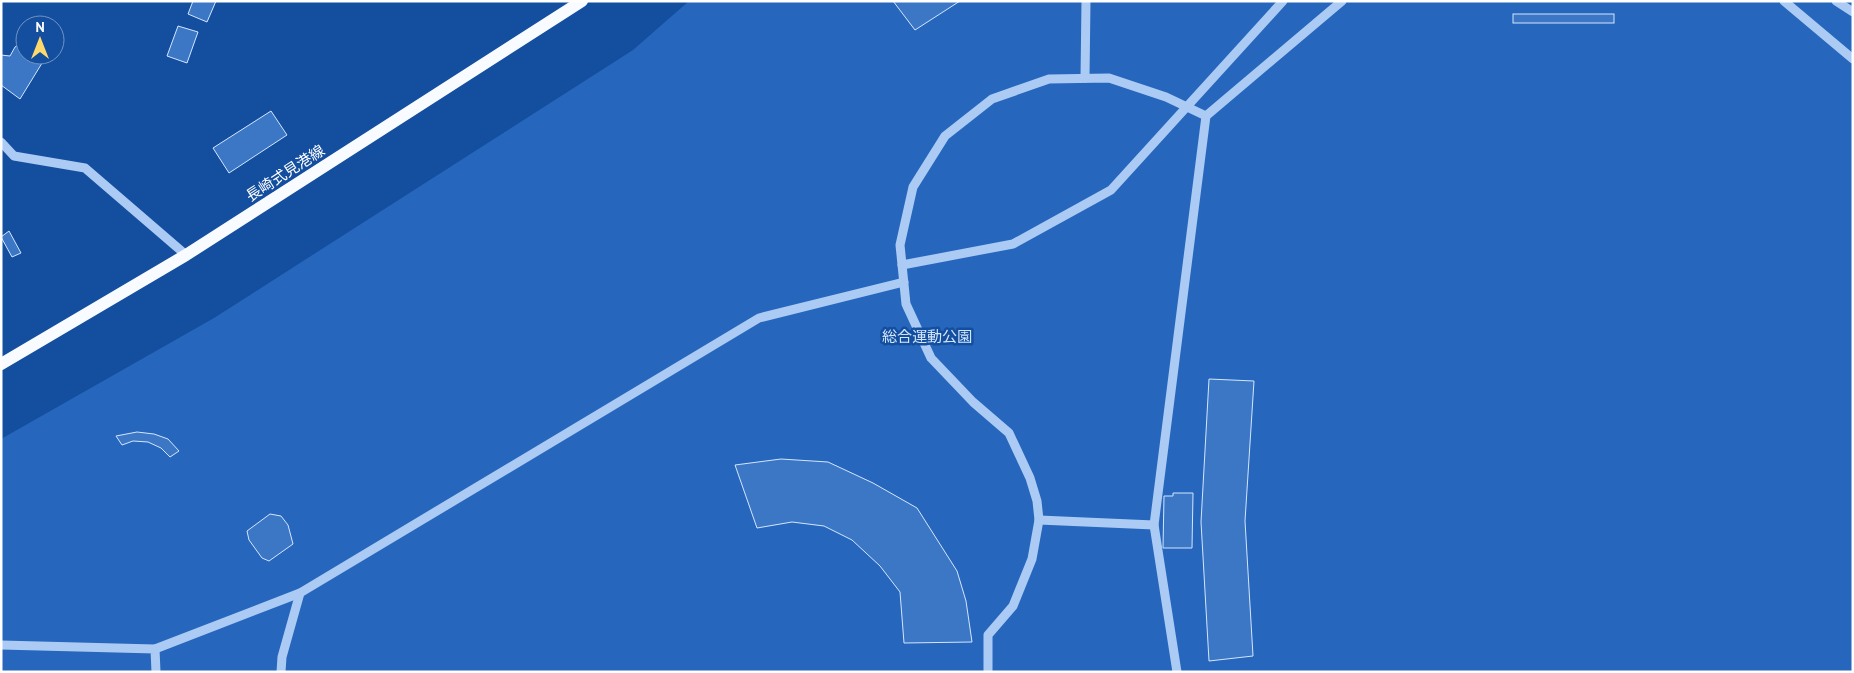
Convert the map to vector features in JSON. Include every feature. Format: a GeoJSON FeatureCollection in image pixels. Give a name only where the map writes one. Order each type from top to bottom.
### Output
{"type":"FeatureCollection","features":[{"type":"Feature","properties":{"kind":"main road","name":"長崎式見港線"},"geometry":{"type":"LineString","coordinates":[[1,364],[186,255],[582,1]]}},
{"type":"Feature","properties":{"kind":"street"},"geometry":{"type":"LineString","coordinates":[[1085,78],[1086,1]]}},
{"type":"Feature","properties":{"kind":"street"},"geometry":{"type":"LineString","coordinates":[[902,266],[1013,244],[1111,190],[1283,1]]}},
{"type":"Feature","properties":{"kind":"street"},"geometry":{"type":"LineString","coordinates":[[1177,672],[1154,525],[1206,116],[1342,1]]}},
{"type":"Feature","properties":{"kind":"street"},"geometry":{"type":"LineString","coordinates":[[1784,1],[1853,59]]}},
{"type":"Feature","properties":{"kind":"street"},"geometry":{"type":"LineString","coordinates":[[1836,1],[1853,12]]}},
{"type":"Feature","properties":{"kind":"street"},"geometry":{"type":"LineString","coordinates":[[988,672],[988,635],[1013,606],[1032,559],[1039,520],[1037,501],[1030,478],[1009,433],[973,402],[931,358],[906,304],[900,245],[914,187],[945,136],[992,99],[1049,78],[1109,78],[1166,97],[1206,116]]}},
{"type":"Feature","properties":{"kind":"street"},"geometry":{"type":"LineString","coordinates":[[1,142],[14,156],[85,168],[186,255]]}},
{"type":"Feature","properties":{"kind":"street"},"geometry":{"type":"LineString","coordinates":[[1,645],[155,649],[300,593],[759,318],[904,282]]}},
{"type":"Feature","properties":{"kind":"street"},"geometry":{"type":"LineString","coordinates":[[1039,520],[1154,525]]}},
{"type":"Feature","properties":{"kind":"street"},"geometry":{"type":"LineString","coordinates":[[281,672],[282,657],[300,593]]}},
{"type":"Feature","properties":{"kind":"street"},"geometry":{"type":"LineString","coordinates":[[155,649],[156,672]]}},
{"type":"Feature","properties":{"kind":"green space","name":"総合運動公園"},"geometry":{"type":"Polygon","coordinates":[[[689,1],[1853,1],[1853,672],[1,672],[1,439],[214,318],[633,50],[689,1]]]}},
{"type":"Feature","properties":{"kind":"building"},"geometry":{"type":"Polygon","coordinates":[[[193,1],[216,1],[207,22],[188,14],[193,1]]]}},
{"type":"Feature","properties":{"kind":"building"},"geometry":{"type":"Polygon","coordinates":[[[893,1],[960,1],[915,30],[893,1]]]}},
{"type":"Feature","properties":{"kind":"building"},"geometry":{"type":"Polygon","coordinates":[[[1513,14],[1614,14],[1614,23],[1513,23],[1513,14]]]}},
{"type":"Feature","properties":{"kind":"building"},"geometry":{"type":"Polygon","coordinates":[[[178,26],[198,32],[187,63],[167,56],[178,26]]]}},
{"type":"Feature","properties":{"kind":"building"},"geometry":{"type":"Polygon","coordinates":[[[15,47],[15,65],[41,65],[20,99],[1,85],[1,55],[10,56],[15,47]]]}},
{"type":"Feature","properties":{"kind":"building"},"geometry":{"type":"Polygon","coordinates":[[[271,111],[287,135],[229,173],[213,148],[271,111]]]}},
{"type":"Feature","properties":{"kind":"building"},"geometry":{"type":"Polygon","coordinates":[[[9,231],[21,253],[12,257],[1,237],[9,231]]]}},
{"type":"Feature","properties":{"kind":"building"},"geometry":{"type":"Polygon","coordinates":[[[1209,379],[1254,381],[1245,521],[1253,656],[1209,661],[1201,522],[1209,379]]]}},
{"type":"Feature","properties":{"kind":"building"},"geometry":{"type":"Polygon","coordinates":[[[137,432],[154,434],[168,439],[179,451],[170,457],[161,448],[148,442],[133,441],[122,445],[116,436],[137,432]]]}},
{"type":"Feature","properties":{"kind":"building"},"geometry":{"type":"Polygon","coordinates":[[[781,459],[828,462],[873,483],[917,508],[957,571],[966,601],[972,642],[904,643],[900,592],[880,566],[852,540],[824,526],[792,522],[757,528],[735,465],[781,459]]]}},
{"type":"Feature","properties":{"kind":"building"},"geometry":{"type":"Polygon","coordinates":[[[1173,493],[1193,493],[1192,548],[1163,548],[1164,496],[1173,496],[1173,493]]]}},
{"type":"Feature","properties":{"kind":"building"},"geometry":{"type":"Polygon","coordinates":[[[270,514],[281,516],[288,525],[293,544],[269,561],[262,558],[249,540],[247,531],[270,514]]]}}]}
